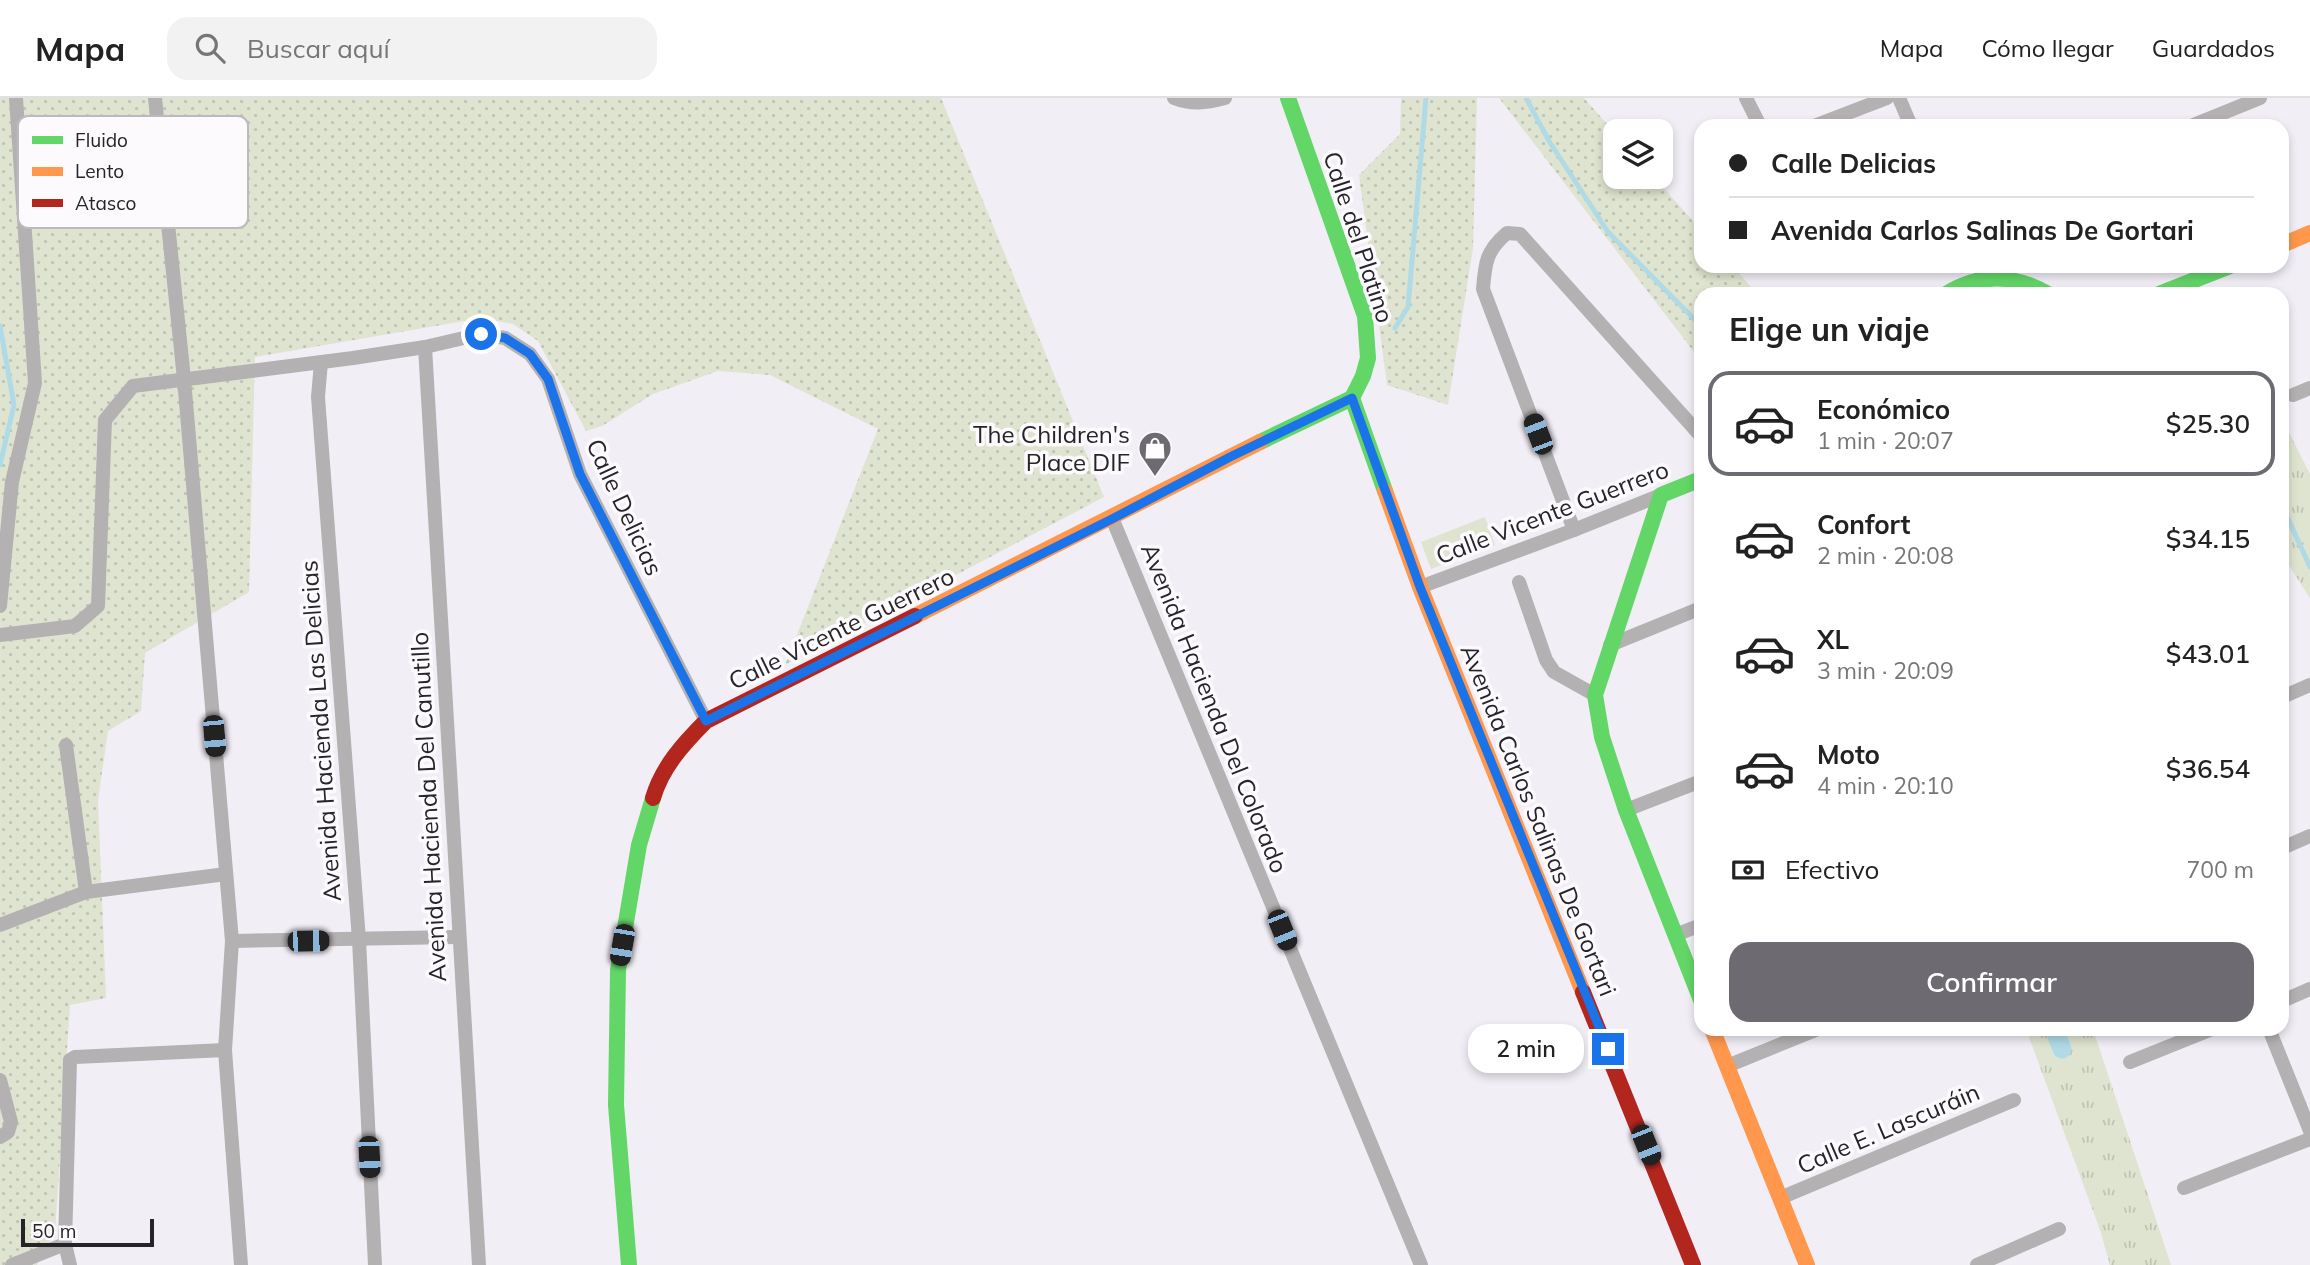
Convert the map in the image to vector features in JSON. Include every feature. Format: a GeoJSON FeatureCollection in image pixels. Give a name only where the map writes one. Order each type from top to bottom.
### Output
{"type":"FeatureCollection","features":[{"type":"Feature","properties":{"kind":"street"},"geometry":{"type":"LineString","coordinates":[[16,98],[18,128]]}},
{"type":"Feature","properties":{"kind":"street"},"geometry":{"type":"LineString","coordinates":[[155,98],[157,116]]}},
{"type":"Feature","properties":{"kind":"street"},"geometry":{"type":"LineString","coordinates":[[1174,98],[1188,103],[1207,103],[1225,98]]}},
{"type":"Feature","properties":{"kind":"street","name":"Calle del Platino"},"geometry":{"type":"LineString","coordinates":[[1288,98],[1365,316],[1370,346],[1367,372],[1352,398]]}},
{"type":"Feature","properties":{"kind":"street"},"geometry":{"type":"LineString","coordinates":[[1746,98],[1756,119]]}},
{"type":"Feature","properties":{"kind":"street"},"geometry":{"type":"LineString","coordinates":[[1832,119],[1886,98]]}},
{"type":"Feature","properties":{"kind":"street"},"geometry":{"type":"LineString","coordinates":[[1899,98],[1908,119]]}},
{"type":"Feature","properties":{"kind":"street"},"geometry":{"type":"LineString","coordinates":[[2208,119],[2260,98]]}},
{"type":"Feature","properties":{"kind":"street"},"geometry":{"type":"LineString","coordinates":[[0,606],[12,482],[35,383],[25,228]]}},
{"type":"Feature","properties":{"kind":"street"},"geometry":{"type":"LineString","coordinates":[[168,228],[184,379],[232,942],[225,1050],[242,1265]]}},
{"type":"Feature","properties":{"kind":"street"},"geometry":{"type":"LineString","coordinates":[[1574,530],[1483,289],[1485,262],[1496,243],[1507,233],[1520,234],[1694,428]]}},
{"type":"Feature","properties":{"kind":"street"},"geometry":{"type":"LineString","coordinates":[[2289,242],[2310,233]]}},
{"type":"Feature","properties":{"kind":"street"},"geometry":{"type":"LineString","coordinates":[[1956,287],[1976,273]]}},
{"type":"Feature","properties":{"kind":"street"},"geometry":{"type":"LineString","coordinates":[[1982,273],[2026,282],[2035,287]]}},
{"type":"Feature","properties":{"kind":"street"},"geometry":{"type":"LineString","coordinates":[[2177,287],[2212,273]]}},
{"type":"Feature","properties":{"kind":"street","name":"Calle Delicias"},"geometry":{"type":"LineString","coordinates":[[0,635],[75,626],[98,606],[105,420],[133,386],[425,347],[481,334],[505,338],[530,354],[548,379],[580,474],[706,721]]}},
{"type":"Feature","properties":{"kind":"street","name":"Avenida Hacienda Del Canutillo"},"geometry":{"type":"LineString","coordinates":[[425,347],[479,1265]]}},
{"type":"Feature","properties":{"kind":"street","name":"Avenida Hacienda Las Delicias"},"geometry":{"type":"LineString","coordinates":[[321,362],[318,397],[359,940],[375,1265]]}},
{"type":"Feature","properties":{"kind":"street"},"geometry":{"type":"LineString","coordinates":[[2293,395],[2310,388]]}},
{"type":"Feature","properties":{"kind":"street"},"geometry":{"type":"LineString","coordinates":[[1352,398],[1420,587]]}},
{"type":"Feature","properties":{"kind":"street","name":"Calle Vicente Guerrero"},"geometry":{"type":"LineString","coordinates":[[629,1265],[616,1105],[618,970],[639,845],[657,785],[682,745],[706,721],[1352,398]]}},
{"type":"Feature","properties":{"kind":"street","name":"Calle Vicente Guerrero"},"geometry":{"type":"LineString","coordinates":[[1420,587],[1694,482]]}},
{"type":"Feature","properties":{"kind":"street"},"geometry":{"type":"LineString","coordinates":[[1661,495],[1609,645],[1595,695],[1602,737],[1626,810],[1694,982]]}},
{"type":"Feature","properties":{"kind":"street","name":"Avenida Hacienda Del Colorado"},"geometry":{"type":"LineString","coordinates":[[1112,519],[1421,1265]]}},
{"type":"Feature","properties":{"kind":"street"},"geometry":{"type":"LineString","coordinates":[[1519,582],[1546,660],[1554,672],[1595,695]]}},
{"type":"Feature","properties":{"kind":"street","name":"Avenida Carlos Salinas De Gortari"},"geometry":{"type":"LineString","coordinates":[[1420,587],[1693,1265]]}},
{"type":"Feature","properties":{"kind":"street"},"geometry":{"type":"LineString","coordinates":[[1609,645],[1694,611]]}},
{"type":"Feature","properties":{"kind":"street"},"geometry":{"type":"LineString","coordinates":[[2289,694],[2310,685]]}},
{"type":"Feature","properties":{"kind":"street"},"geometry":{"type":"LineString","coordinates":[[66,745],[86,892]]}},
{"type":"Feature","properties":{"kind":"street"},"geometry":{"type":"LineString","coordinates":[[1626,810],[1694,784]]}},
{"type":"Feature","properties":{"kind":"street"},"geometry":{"type":"LineString","coordinates":[[2289,845],[2310,836]]}},
{"type":"Feature","properties":{"kind":"street"},"geometry":{"type":"LineString","coordinates":[[0,925],[86,892],[226,874]]}},
{"type":"Feature","properties":{"kind":"street"},"geometry":{"type":"LineString","coordinates":[[1675,935],[1694,928]]}},
{"type":"Feature","properties":{"kind":"street"},"geometry":{"type":"LineString","coordinates":[[232,942],[458,937]]}},
{"type":"Feature","properties":{"kind":"street"},"geometry":{"type":"LineString","coordinates":[[2289,998],[2310,989]]}},
{"type":"Feature","properties":{"kind":"street"},"geometry":{"type":"LineString","coordinates":[[1715,1036],[1807,1265]]}},
{"type":"Feature","properties":{"kind":"street"},"geometry":{"type":"LineString","coordinates":[[1727,1066],[1801,1036]]}},
{"type":"Feature","properties":{"kind":"street"},"geometry":{"type":"LineString","coordinates":[[2130,1062],[2195,1036]]}},
{"type":"Feature","properties":{"kind":"street"},"geometry":{"type":"LineString","coordinates":[[2272,1036],[2310,1130]]}},
{"type":"Feature","properties":{"kind":"street"},"geometry":{"type":"LineString","coordinates":[[70,1265],[65,1244],[70,1060],[75,1057],[225,1050]]}},
{"type":"Feature","properties":{"kind":"street"},"geometry":{"type":"LineString","coordinates":[[0,1080],[11,1122],[8,1132],[0,1137]]}},
{"type":"Feature","properties":{"kind":"street","name":"Calle E. Lascuráin"},"geometry":{"type":"LineString","coordinates":[[1780,1198],[2014,1100]]}},
{"type":"Feature","properties":{"kind":"street"},"geometry":{"type":"LineString","coordinates":[[2184,1188],[2310,1139]]}},
{"type":"Feature","properties":{"kind":"street"},"geometry":{"type":"LineString","coordinates":[[1977,1265],[2059,1229]]}},
{"type":"Feature","properties":{"kind":"street"},"geometry":{"type":"LineString","coordinates":[[12,1265],[65,1244]]}},
{"type":"Feature","properties":{"kind":"green space"},"geometry":{"type":"Polygon","coordinates":[[[0,98],[941,98],[1104,497],[785,665],[878,429],[770,375],[718,371],[653,394],[602,426],[586,431],[538,341],[513,324],[482,318],[255,357],[249,592],[145,653],[141,711],[108,731],[98,800],[106,998],[70,1005],[55,1233],[37,1265],[0,1265],[0,98]]]}},
{"type":"Feature","properties":{"kind":"green space"},"geometry":{"type":"Polygon","coordinates":[[[1401,98],[1477,98],[1473,248],[1448,405],[1387,385],[1359,175],[1400,134],[1401,98]]]}},
{"type":"Feature","properties":{"kind":"green space"},"geometry":{"type":"Polygon","coordinates":[[[1499,98],[1584,98],[1603,119],[1603,189],[1665,189],[1694,222],[1694,273],[1739,273],[1751,287],[1694,287],[1694,352],[1499,98]]]}},
{"type":"Feature","properties":{"kind":"green space"},"geometry":{"type":"Polygon","coordinates":[[[2289,433],[2310,474],[2310,598],[2289,566],[2289,433]]]}},
{"type":"Feature","properties":{"kind":"green space"},"geometry":{"type":"Polygon","coordinates":[[[1485,517],[1495,545],[1431,569],[1421,542],[1485,517]]]}},
{"type":"Feature","properties":{"kind":"green space"},"geometry":{"type":"Polygon","coordinates":[[[2029,1036],[2095,1036],[2171,1265],[2110,1265],[2100,1230],[2029,1036]]]}},
{"type":"Feature","properties":{"kind":"waterway"},"geometry":{"type":"LineString","coordinates":[[1395,328],[1408,307],[1426,98]]}},
{"type":"Feature","properties":{"kind":"waterway"},"geometry":{"type":"LineString","coordinates":[[1526,98],[1549,141],[1608,232],[1694,319]]}},
{"type":"Feature","properties":{"kind":"waterway"},"geometry":{"type":"LineString","coordinates":[[0,326],[14,405],[0,465]]}},
{"type":"Feature","properties":{"kind":"waterway"},"geometry":{"type":"LineString","coordinates":[[2289,520],[2310,567]]}},
{"type":"Feature","properties":{"kind":"waterway"},"geometry":{"type":"LineString","coordinates":[[2057,1036],[2062,1049]]}},
{"type":"Feature","properties":{"kind":"traffic: fast"},"geometry":{"type":"LineString","coordinates":[[1288,98],[1365,316],[1368,358],[1352,398],[1385,491]]}},
{"type":"Feature","properties":{"kind":"traffic: fast"},"geometry":{"type":"LineString","coordinates":[[2177,287],[2212,273]]}},
{"type":"Feature","properties":{"kind":"traffic: fast"},"geometry":{"type":"LineString","coordinates":[[1959,287],[1984,279],[2009,280],[2035,287]]}},
{"type":"Feature","properties":{"kind":"traffic: fast"},"geometry":{"type":"LineString","coordinates":[[1260,442],[1352,398]]}},
{"type":"Feature","properties":{"kind":"traffic: fast"},"geometry":{"type":"LineString","coordinates":[[1694,482],[1661,495],[1595,695],[1602,737],[1626,810],[1694,982]]}},
{"type":"Feature","properties":{"kind":"traffic: fast"},"geometry":{"type":"LineString","coordinates":[[629,1265],[616,1105],[618,970],[639,845],[653,798]]}},
{"type":"Feature","properties":{"kind":"traffic: slow"},"geometry":{"type":"LineString","coordinates":[[2289,242],[2310,233]]}},
{"type":"Feature","properties":{"kind":"traffic: slow"},"geometry":{"type":"LineString","coordinates":[[915,616],[1260,442]]}},
{"type":"Feature","properties":{"kind":"traffic: slow"},"geometry":{"type":"LineString","coordinates":[[1385,491],[1420,587],[1583,992]]}},
{"type":"Feature","properties":{"kind":"traffic: slow"},"geometry":{"type":"LineString","coordinates":[[1715,1036],[1807,1265]]}},
{"type":"Feature","properties":{"kind":"traffic: jam"},"geometry":{"type":"LineString","coordinates":[[653,798],[668,766],[706,721],[915,616]]}},
{"type":"Feature","properties":{"kind":"traffic: jam"},"geometry":{"type":"LineString","coordinates":[[1583,992],[1693,1265]]}},
{"type":"Feature","properties":{"kind":"place","name":"The Children's Place DIF"},"geometry":{"type":"Point","coordinates":[1155,478]}},
{"type":"Feature","properties":{"kind":"route"},"geometry":{"type":"LineString","coordinates":[[481,334],[505,338],[530,354],[548,379],[580,474],[706,721],[1352,398],[1420,587],[1608,1049]]}}]}
